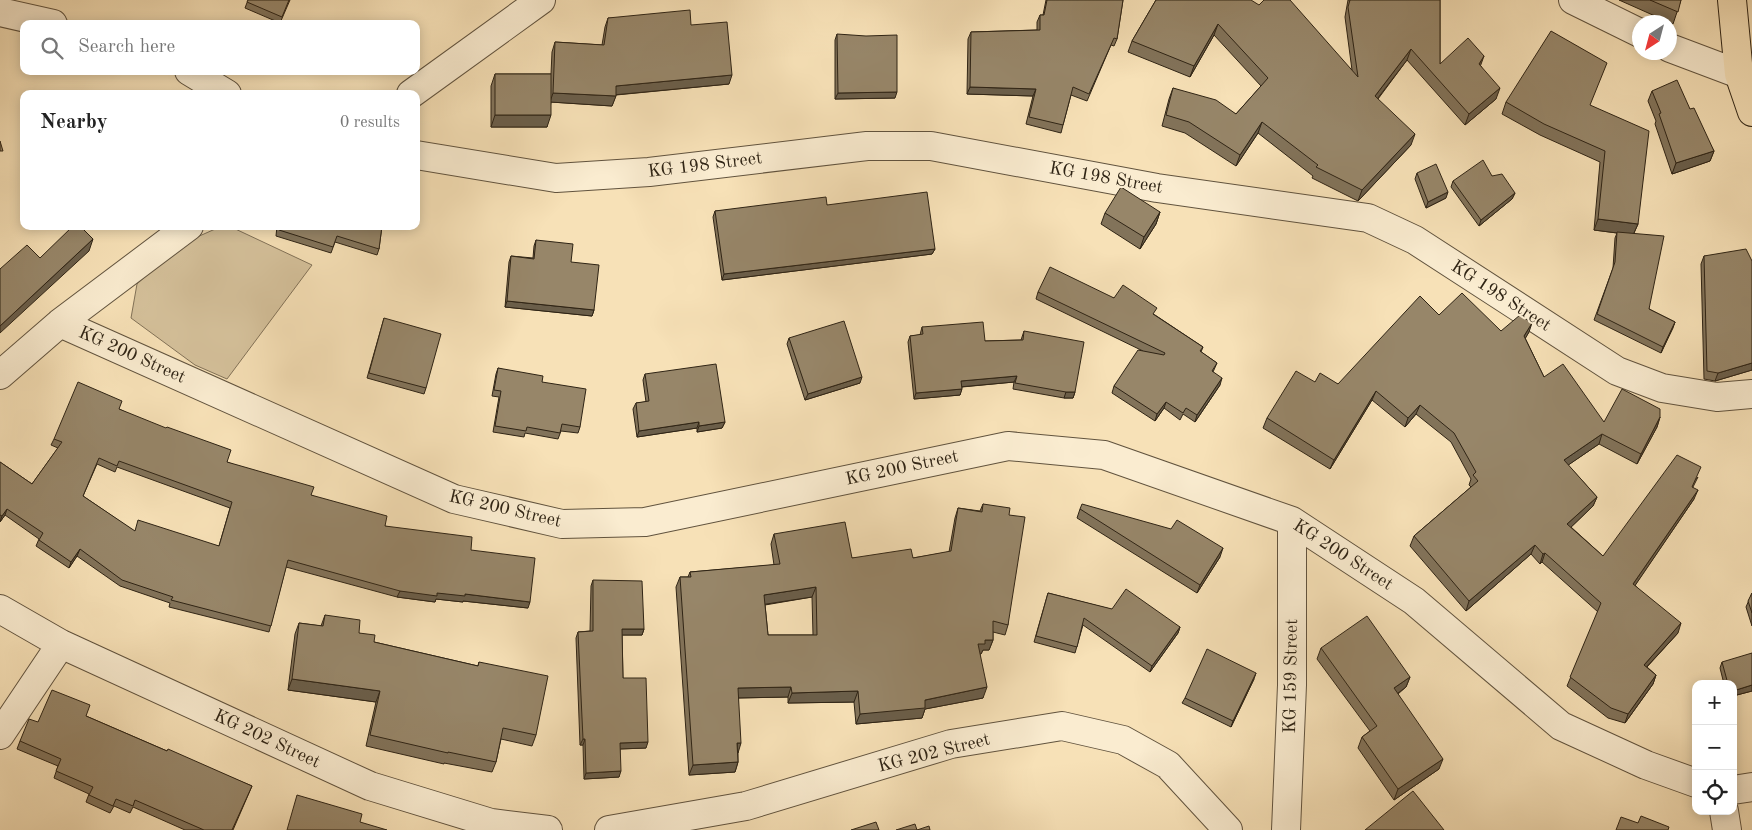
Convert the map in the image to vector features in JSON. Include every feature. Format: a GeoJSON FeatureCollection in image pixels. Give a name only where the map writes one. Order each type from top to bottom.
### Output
{"type":"FeatureCollection","features":[{"type":"Feature","properties":{"kind":"main road"},"geometry":{"type":"LineString","coordinates":[[1732,0],[1739,74],[1752,112]]}},
{"type":"Feature","properties":{"kind":"street"},"geometry":{"type":"LineString","coordinates":[[417,90],[541,0]]}},
{"type":"Feature","properties":{"kind":"street"},"geometry":{"type":"LineString","coordinates":[[1573,0],[1632,29]]}},
{"type":"Feature","properties":{"kind":"street"},"geometry":{"type":"LineString","coordinates":[[0,12],[35,20]]}},
{"type":"Feature","properties":{"kind":"street"},"geometry":{"type":"LineString","coordinates":[[1677,51],[1739,74]]}},
{"type":"Feature","properties":{"kind":"street"},"geometry":{"type":"LineString","coordinates":[[196,75],[220,90]]}},
{"type":"Feature","properties":{"kind":"street","name":"KG 198 Street"},"geometry":{"type":"LineString","coordinates":[[420,156],[556,178],[649,172],[867,146],[932,146],[1157,188],[1368,218],[1414,240],[1617,371],[1662,388],[1708,396],[1752,394]]}},
{"type":"Feature","properties":{"kind":"street"},"geometry":{"type":"LineString","coordinates":[[0,375],[60,323],[184,230]]}},
{"type":"Feature","properties":{"kind":"street","name":"KG 200 Street"},"geometry":{"type":"LineString","coordinates":[[60,323],[454,499],[562,524],[645,522],[1008,446],[1104,455],[1292,521],[1414,601],[1561,726],[1646,765],[1692,782]]}},
{"type":"Feature","properties":{"kind":"street","name":"KG 159 Street"},"geometry":{"type":"LineString","coordinates":[[1286,830],[1292,685],[1292,521]]}},
{"type":"Feature","properties":{"kind":"street","name":"KG 202 Street"},"geometry":{"type":"LineString","coordinates":[[0,609],[61,644],[370,786],[491,823],[548,830]]}},
{"type":"Feature","properties":{"kind":"street"},"geometry":{"type":"LineString","coordinates":[[0,735],[61,644]]}},
{"type":"Feature","properties":{"kind":"street","name":"KG 202 Street"},"geometry":{"type":"LineString","coordinates":[[609,830],[746,806],[951,744],[1062,726],[1123,740],[1168,764],[1228,830]]}},
{"type":"Feature","properties":{"kind":"street"},"geometry":{"type":"LineString","coordinates":[[1737,789],[1752,787]]}},
{"type":"Feature","properties":{"kind":"street"},"geometry":{"type":"LineString","coordinates":[[1725,815],[1727,830]]}},
{"type":"Feature","properties":{"kind":"shaded area"},"geometry":{"type":"Polygon","coordinates":[[[213,230],[238,230],[312,265],[227,379],[195,365],[131,318],[137,284],[179,245],[213,230]]]}},
{"type":"Feature","properties":{"kind":"building"},"geometry":{"type":"Polygon","coordinates":[[[248,0],[289,0],[282,17],[247,2],[248,0]]]}},
{"type":"Feature","properties":{"kind":"building"},"geometry":{"type":"Polygon","coordinates":[[[1047,0],[1123,0],[1117,39],[1114,38],[1089,94],[1073,87],[1063,125],[1029,117],[1036,89],[970,87],[971,32],[1040,30],[1040,15],[1044,15],[1047,0]]]}},
{"type":"Feature","properties":{"kind":"building"},"geometry":{"type":"Polygon","coordinates":[[[1156,0],[1251,0],[1259,5],[1264,0],[1290,0],[1358,77],[1348,7],[1350,0],[1440,0],[1440,64],[1468,38],[1484,56],[1479,64],[1500,88],[1469,114],[1411,49],[1375,96],[1415,134],[1362,190],[1316,167],[1318,165],[1262,122],[1240,155],[1189,122],[1166,115],[1173,88],[1216,100],[1236,114],[1268,78],[1218,24],[1194,66],[1132,41],[1156,0]]]}},
{"type":"Feature","properties":{"kind":"building"},"geometry":{"type":"Polygon","coordinates":[[[1650,0],[1681,0],[1678,12],[1650,0]]]}},
{"type":"Feature","properties":{"kind":"building"},"geometry":{"type":"Polygon","coordinates":[[[690,10],[691,25],[727,22],[732,75],[616,86],[616,96],[553,93],[555,42],[604,45],[608,18],[690,10]]]}},
{"type":"Feature","properties":{"kind":"building"},"geometry":{"type":"Polygon","coordinates":[[[1551,31],[1607,63],[1590,105],[1649,131],[1638,224],[1598,219],[1605,151],[1544,124],[1506,102],[1551,31]]]}},
{"type":"Feature","properties":{"kind":"building"},"geometry":{"type":"Polygon","coordinates":[[[837,34],[866,36],[897,35],[897,92],[838,93],[837,34]]]}},
{"type":"Feature","properties":{"kind":"building"},"geometry":{"type":"Polygon","coordinates":[[[495,74],[551,74],[551,115],[495,115],[495,74]]]}},
{"type":"Feature","properties":{"kind":"building"},"geometry":{"type":"Polygon","coordinates":[[[1677,80],[1690,109],[1694,108],[1714,151],[1676,163],[1659,114],[1661,113],[1652,91],[1677,80]]]}},
{"type":"Feature","properties":{"kind":"building"},"geometry":{"type":"Polygon","coordinates":[[[1483,160],[1492,176],[1502,174],[1515,193],[1481,220],[1453,181],[1483,160]]]}},
{"type":"Feature","properties":{"kind":"building"},"geometry":{"type":"Polygon","coordinates":[[[1436,164],[1448,192],[1428,202],[1417,173],[1436,164]]]}},
{"type":"Feature","properties":{"kind":"building"},"geometry":{"type":"Polygon","coordinates":[[[1121,187],[1160,212],[1144,237],[1105,213],[1121,187]]]}},
{"type":"Feature","properties":{"kind":"building"},"geometry":{"type":"Polygon","coordinates":[[[927,192],[935,249],[724,274],[715,211],[826,197],[827,205],[927,192]]]}},
{"type":"Feature","properties":{"kind":"building"},"geometry":{"type":"Polygon","coordinates":[[[69,230],[84,230],[93,239],[0,326],[0,269],[27,245],[40,258],[69,230]]]}},
{"type":"Feature","properties":{"kind":"building"},"geometry":{"type":"Polygon","coordinates":[[[279,230],[381,230],[379,249],[337,236],[333,247],[279,230]]]}},
{"type":"Feature","properties":{"kind":"building"},"geometry":{"type":"Polygon","coordinates":[[[1617,232],[1664,236],[1649,309],[1675,322],[1663,347],[1597,314],[1615,262],[1617,232]]]}},
{"type":"Feature","properties":{"kind":"building"},"geometry":{"type":"Polygon","coordinates":[[[536,240],[573,244],[571,262],[599,265],[594,310],[507,301],[511,256],[534,259],[536,240]]]}},
{"type":"Feature","properties":{"kind":"building"},"geometry":{"type":"Polygon","coordinates":[[[1746,249],[1752,261],[1752,363],[1718,373],[1707,371],[1704,256],[1746,249]]]}},
{"type":"Feature","properties":{"kind":"building"},"geometry":{"type":"Polygon","coordinates":[[[1050,267],[1114,298],[1123,285],[1157,308],[1153,314],[1203,347],[1200,351],[1217,363],[1212,371],[1222,378],[1197,415],[1186,408],[1183,413],[1166,402],[1157,414],[1114,386],[1138,350],[1164,355],[1165,353],[1038,292],[1050,267]]]}},
{"type":"Feature","properties":{"kind":"building"},"geometry":{"type":"Polygon","coordinates":[[[1462,293],[1501,331],[1520,315],[1532,323],[1524,336],[1544,377],[1563,364],[1604,422],[1622,389],[1660,409],[1660,417],[1641,454],[1602,434],[1564,460],[1597,497],[1567,524],[1603,556],[1677,455],[1701,467],[1692,487],[1698,490],[1633,584],[1681,623],[1644,665],[1656,675],[1628,714],[1611,708],[1570,677],[1601,603],[1545,553],[1543,554],[1535,545],[1469,601],[1414,536],[1478,481],[1473,475],[1476,472],[1454,433],[1420,405],[1408,418],[1376,391],[1334,460],[1267,418],[1296,371],[1315,382],[1320,373],[1338,384],[1420,296],[1439,315],[1462,293]]]}},
{"type":"Feature","properties":{"kind":"building"},"geometry":{"type":"Polygon","coordinates":[[[384,318],[441,334],[426,388],[369,373],[384,318]]]}},
{"type":"Feature","properties":{"kind":"building"},"geometry":{"type":"Polygon","coordinates":[[[844,321],[862,377],[808,394],[789,338],[844,321]]]}},
{"type":"Feature","properties":{"kind":"building"},"geometry":{"type":"Polygon","coordinates":[[[983,322],[985,341],[1023,340],[1024,331],[1084,342],[1075,392],[1015,383],[1017,376],[961,381],[962,389],[916,393],[910,336],[923,334],[922,327],[983,322]]]}},
{"type":"Feature","properties":{"kind":"building"},"geometry":{"type":"Polygon","coordinates":[[[716,364],[725,422],[699,426],[699,422],[639,431],[636,403],[649,401],[645,374],[716,364]]]}},
{"type":"Feature","properties":{"kind":"building"},"geometry":{"type":"Polygon","coordinates":[[[498,368],[543,376],[542,382],[586,389],[580,427],[562,424],[560,433],[527,427],[526,431],[495,426],[501,391],[494,390],[498,368]]]}},
{"type":"Feature","properties":{"kind":"building"},"geometry":{"type":"Polygon","coordinates":[[[78,382],[122,401],[119,409],[166,428],[231,450],[227,462],[314,487],[311,495],[387,516],[385,526],[472,537],[471,550],[535,558],[530,602],[465,594],[465,596],[437,593],[437,596],[400,591],[288,560],[271,626],[171,600],[173,597],[122,580],[80,549],[71,562],[39,540],[43,533],[7,509],[2,516],[0,515],[0,462],[32,484],[62,442],[54,439],[78,382]],[[99,458],[83,496],[135,531],[138,520],[219,546],[232,502],[119,461],[117,466],[99,458]]]}},
{"type":"Feature","properties":{"kind":"building"},"geometry":{"type":"Polygon","coordinates":[[[983,504],[1010,508],[1009,515],[1025,517],[1008,625],[993,621],[993,640],[985,640],[985,644],[978,644],[987,687],[925,700],[925,708],[860,714],[858,691],[792,693],[791,687],[738,688],[741,743],[737,743],[738,762],[693,765],[680,577],[691,577],[690,572],[780,564],[774,534],[845,522],[852,558],[911,549],[913,558],[951,551],[958,508],[982,512],[983,504]],[[816,587],[764,595],[768,635],[817,635],[816,587]]]}},
{"type":"Feature","properties":{"kind":"building"},"geometry":{"type":"Polygon","coordinates":[[[1082,504],[1171,529],[1177,520],[1223,548],[1200,585],[1080,509],[1082,504]]]}},
{"type":"Feature","properties":{"kind":"building"},"geometry":{"type":"Polygon","coordinates":[[[593,580],[642,581],[644,629],[622,629],[623,678],[646,678],[648,742],[620,743],[621,771],[586,773],[578,632],[593,631],[593,580]]]}},
{"type":"Feature","properties":{"kind":"building"},"geometry":{"type":"Polygon","coordinates":[[[1126,589],[1180,627],[1152,666],[1084,618],[1077,647],[1036,636],[1048,593],[1112,609],[1126,589]]]}},
{"type":"Feature","properties":{"kind":"building"},"geometry":{"type":"Polygon","coordinates":[[[1752,593],[1752,613],[1748,601],[1752,593]]]}},
{"type":"Feature","properties":{"kind":"building"},"geometry":{"type":"Polygon","coordinates":[[[325,615],[360,620],[359,633],[375,635],[374,642],[478,666],[479,662],[548,676],[536,735],[503,728],[496,762],[370,735],[380,691],[292,679],[299,623],[323,626],[325,615]]]}},
{"type":"Feature","properties":{"kind":"building"},"geometry":{"type":"Polygon","coordinates":[[[1367,616],[1410,677],[1394,688],[1443,759],[1398,789],[1362,737],[1377,726],[1321,648],[1367,616]]]}},
{"type":"Feature","properties":{"kind":"building"},"geometry":{"type":"Polygon","coordinates":[[[1207,649],[1256,673],[1233,721],[1185,698],[1207,649]]]}},
{"type":"Feature","properties":{"kind":"building"},"geometry":{"type":"Polygon","coordinates":[[[1752,653],[1752,685],[1737,690],[1737,680],[1727,680],[1722,662],[1752,653]]]}},
{"type":"Feature","properties":{"kind":"building"},"geometry":{"type":"Polygon","coordinates":[[[52,690],[90,705],[86,716],[252,786],[232,830],[204,830],[135,800],[133,806],[116,799],[113,806],[89,795],[93,787],[56,771],[61,759],[20,741],[29,719],[38,722],[52,690]]]}},
{"type":"Feature","properties":{"kind":"building"},"geometry":{"type":"Polygon","coordinates":[[[1413,791],[1444,830],[1365,830],[1413,791]]]}},
{"type":"Feature","properties":{"kind":"building"},"geometry":{"type":"Polygon","coordinates":[[[297,795],[362,814],[360,822],[387,830],[287,830],[297,795]]]}},
{"type":"Feature","properties":{"kind":"building"},"geometry":{"type":"Polygon","coordinates":[[[1641,816],[1669,827],[1668,830],[1616,830],[1621,817],[1638,823],[1641,816]]]}},
{"type":"Feature","properties":{"kind":"building"},"geometry":{"type":"Polygon","coordinates":[[[876,822],[879,830],[851,830],[876,822]]]}},
{"type":"Feature","properties":{"kind":"building"},"geometry":{"type":"Polygon","coordinates":[[[915,824],[917,830],[896,830],[915,824]]]}},
{"type":"Feature","properties":{"kind":"building"},"geometry":{"type":"Polygon","coordinates":[[[929,826],[930,830],[917,830],[929,826]]]}}]}
